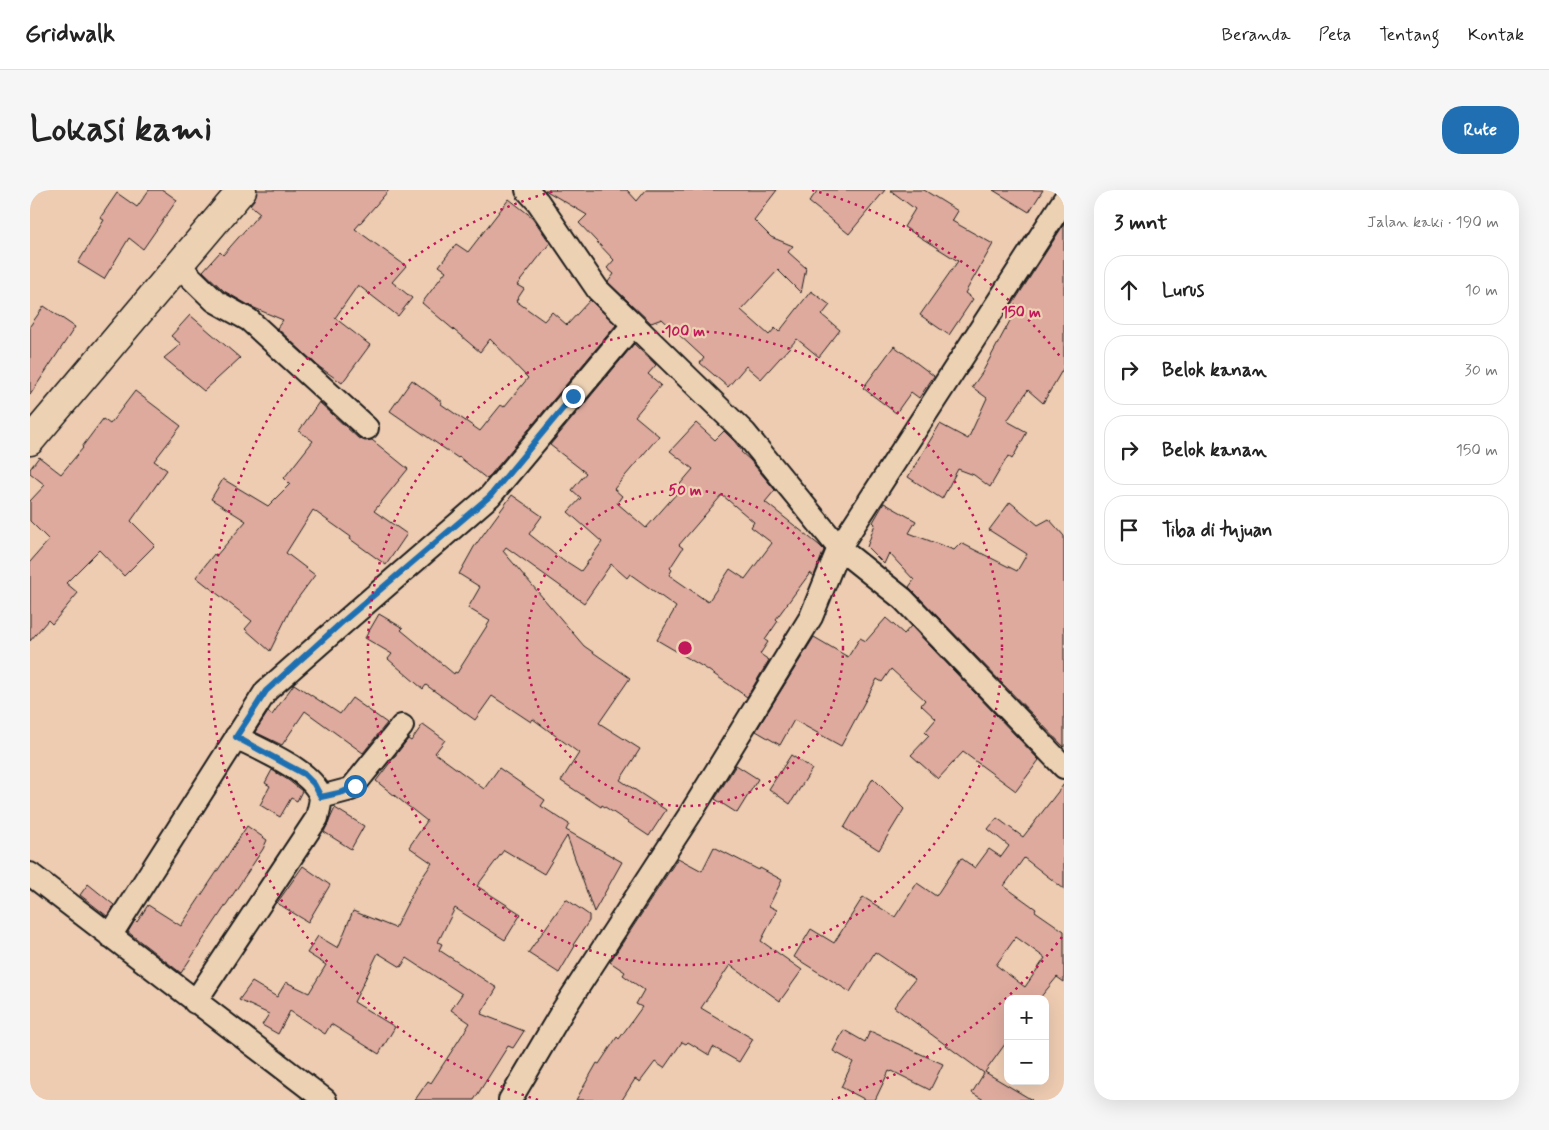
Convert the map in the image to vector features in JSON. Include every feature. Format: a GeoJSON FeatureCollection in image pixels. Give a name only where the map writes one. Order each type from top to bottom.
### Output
{"type":"FeatureCollection","features":[{"type":"Feature","properties":{"kind":"main road"},"geometry":{"type":"LineString","coordinates":[[30,441],[242,190]]}},
{"type":"Feature","properties":{"kind":"street"},"geometry":{"type":"LineString","coordinates":[[527,190],[538,202],[598,290],[744,433],[839,548],[903,599],[1064,766]]}},
{"type":"Feature","properties":{"kind":"street"},"geometry":{"type":"LineString","coordinates":[[510,1100],[563,1010],[689,816],[811,617],[839,548],[1064,200]]}},
{"type":"Feature","properties":{"kind":"street"},"geometry":{"type":"LineString","coordinates":[[178,266],[215,301],[249,320],[367,428]]}},
{"type":"Feature","properties":{"kind":"street"},"geometry":{"type":"LineString","coordinates":[[110,936],[266,691],[340,624],[490,496],[632,325]]}},
{"type":"Feature","properties":{"kind":"street"},"geometry":{"type":"LineString","coordinates":[[321,797],[343,792],[355,786],[402,726]]}},
{"type":"Feature","properties":{"kind":"street"},"geometry":{"type":"LineString","coordinates":[[195,1002],[317,818],[321,797],[314,784],[304,774],[236,737]]}},
{"type":"Feature","properties":{"kind":"street"},"geometry":{"type":"LineString","coordinates":[[30,874],[325,1100]]}},
{"type":"Feature","properties":{"kind":"building"},"geometry":{"type":"Polygon","coordinates":[[[149,190],[163,190],[177,200],[143,249],[129,238],[104,279],[78,263],[104,220],[100,218],[117,193],[137,207],[149,190]]]}},
{"type":"Feature","properties":{"kind":"building"},"geometry":{"type":"Polygon","coordinates":[[[257,190],[389,190],[355,229],[406,266],[392,282],[412,298],[398,316],[358,285],[335,318],[370,345],[342,383],[318,366],[277,328],[283,320],[252,307],[224,291],[203,271],[220,252],[223,255],[260,213],[250,205],[254,200],[257,190]]]}},
{"type":"Feature","properties":{"kind":"building"},"geometry":{"type":"Polygon","coordinates":[[[545,190],[627,190],[637,201],[646,190],[777,190],[754,220],[771,237],[793,246],[788,252],[806,268],[801,293],[778,270],[741,310],[769,335],[775,328],[779,332],[811,291],[830,305],[822,315],[840,330],[819,357],[797,339],[761,379],[746,366],[728,387],[700,363],[704,358],[662,319],[651,323],[608,282],[614,274],[607,268],[614,260],[579,223],[587,215],[545,190]]]}},
{"type":"Feature","properties":{"kind":"building"},"geometry":{"type":"Polygon","coordinates":[[[818,190],[885,190],[849,234],[809,202],[818,190]]]}},
{"type":"Feature","properties":{"kind":"building"},"geometry":{"type":"Polygon","coordinates":[[[890,190],[924,190],[958,211],[952,221],[993,244],[965,293],[973,299],[949,335],[920,315],[958,261],[904,227],[915,209],[890,190]]]}},
{"type":"Feature","properties":{"kind":"building"},"geometry":{"type":"Polygon","coordinates":[[[993,190],[1043,190],[1029,212],[993,190]]]}},
{"type":"Feature","properties":{"kind":"building"},"geometry":{"type":"Polygon","coordinates":[[[509,199],[532,217],[550,243],[517,285],[524,289],[516,301],[544,321],[552,312],[567,325],[590,300],[616,325],[487,479],[459,457],[390,411],[412,380],[442,402],[441,404],[480,431],[501,405],[504,407],[528,378],[490,339],[480,352],[422,303],[446,271],[439,266],[456,244],[468,252],[509,199]]]}},
{"type":"Feature","properties":{"kind":"building"},"geometry":{"type":"Polygon","coordinates":[[[1064,224],[1064,367],[1043,403],[1028,390],[1007,421],[1027,432],[1012,459],[1008,456],[990,487],[974,475],[958,469],[942,499],[908,477],[940,424],[968,439],[987,398],[972,387],[982,373],[1012,317],[1007,313],[1064,224]]]}},
{"type":"Feature","properties":{"kind":"building"},"geometry":{"type":"Polygon","coordinates":[[[44,306],[75,327],[30,395],[30,326],[44,306]]]}},
{"type":"Feature","properties":{"kind":"building"},"geometry":{"type":"Polygon","coordinates":[[[190,315],[240,358],[204,391],[164,358],[181,344],[171,336],[190,315]]]}},
{"type":"Feature","properties":{"kind":"building"},"geometry":{"type":"Polygon","coordinates":[[[634,344],[656,365],[648,374],[661,385],[635,416],[659,436],[614,489],[622,496],[617,503],[646,528],[678,492],[675,490],[693,469],[670,451],[696,423],[715,440],[724,431],[775,490],[765,502],[824,550],[814,576],[810,573],[776,619],[778,621],[765,640],[768,642],[760,654],[769,660],[747,697],[705,668],[657,640],[676,607],[630,574],[627,578],[611,564],[584,603],[506,547],[503,551],[584,646],[630,678],[599,723],[640,749],[620,780],[666,810],[649,836],[561,781],[579,753],[533,719],[531,722],[492,696],[475,720],[426,685],[423,689],[388,659],[392,654],[365,638],[379,614],[403,628],[401,630],[454,674],[455,672],[457,673],[490,621],[468,608],[480,587],[459,574],[474,547],[512,495],[542,516],[529,534],[566,563],[581,571],[602,542],[568,512],[581,498],[572,490],[586,473],[550,445],[634,344]],[[722,495],[679,545],[683,548],[670,568],[672,570],[669,575],[708,602],[730,569],[745,579],[772,543],[751,527],[754,522],[722,495]]]}},
{"type":"Feature","properties":{"kind":"building"},"geometry":{"type":"Polygon","coordinates":[[[894,346],[934,376],[919,398],[911,392],[896,413],[863,388],[894,346]]]}},
{"type":"Feature","properties":{"kind":"building"},"geometry":{"type":"Polygon","coordinates":[[[135,391],[181,426],[154,461],[167,470],[131,521],[155,545],[124,576],[99,550],[66,583],[78,593],[52,624],[48,620],[30,641],[30,562],[49,540],[30,521],[30,501],[45,485],[30,473],[30,469],[39,457],[61,474],[83,448],[103,419],[110,424],[135,391]]]}},
{"type":"Feature","properties":{"kind":"building"},"geometry":{"type":"Polygon","coordinates":[[[319,402],[358,438],[365,441],[372,440],[408,469],[374,511],[407,534],[386,565],[313,510],[286,553],[315,575],[292,606],[270,651],[245,629],[252,621],[196,577],[214,554],[216,556],[246,521],[211,499],[223,479],[268,506],[290,484],[284,478],[313,441],[299,431],[319,402]]]}},
{"type":"Feature","properties":{"kind":"building"},"geometry":{"type":"Polygon","coordinates":[[[1010,502],[1038,525],[1049,519],[1064,536],[1064,747],[909,587],[914,580],[889,553],[884,564],[867,547],[875,524],[873,522],[884,503],[916,521],[909,533],[954,550],[961,543],[1017,571],[1027,554],[989,530],[1010,502]]]}},
{"type":"Feature","properties":{"kind":"building"},"geometry":{"type":"Polygon","coordinates":[[[886,618],[904,634],[911,626],[1039,760],[1016,791],[963,752],[938,779],[911,755],[929,736],[925,732],[936,719],[921,705],[925,700],[891,669],[882,682],[877,679],[841,746],[794,720],[780,745],[756,731],[814,637],[848,657],[860,638],[866,641],[886,618]]]}},
{"type":"Feature","properties":{"kind":"building"},"geometry":{"type":"Polygon","coordinates":[[[294,684],[340,714],[352,698],[387,723],[363,753],[305,711],[282,745],[255,732],[268,712],[272,715],[294,684]]]}},
{"type":"Feature","properties":{"kind":"building"},"geometry":{"type":"Polygon","coordinates":[[[423,724],[445,740],[435,753],[484,789],[499,768],[545,800],[541,806],[569,824],[566,830],[622,862],[594,912],[567,836],[544,874],[504,850],[477,886],[521,914],[505,940],[455,908],[438,942],[442,944],[439,950],[497,988],[481,1014],[524,1031],[513,1048],[508,1046],[474,1100],[415,1100],[428,1081],[431,1083],[470,1023],[451,1010],[462,994],[407,958],[401,967],[378,953],[354,1002],[395,1027],[379,1054],[331,1024],[325,1034],[290,1011],[278,1034],[262,1025],[269,1014],[239,1000],[252,982],[277,997],[286,982],[309,993],[326,965],[307,953],[318,936],[338,948],[353,911],[395,928],[415,888],[432,863],[409,847],[427,821],[376,781],[408,739],[411,741],[423,724]]]}},
{"type":"Feature","properties":{"kind":"building"},"geometry":{"type":"Polygon","coordinates":[[[791,755],[812,769],[790,804],[769,789],[791,755]]]}},
{"type":"Feature","properties":{"kind":"building"},"geometry":{"type":"Polygon","coordinates":[[[736,765],[758,779],[737,813],[715,799],[736,765]]]}},
{"type":"Feature","properties":{"kind":"building"},"geometry":{"type":"Polygon","coordinates":[[[272,770],[302,791],[297,801],[291,798],[280,817],[260,805],[270,786],[265,783],[272,770]]]}},
{"type":"Feature","properties":{"kind":"building"},"geometry":{"type":"Polygon","coordinates":[[[873,778],[904,809],[879,850],[844,828],[873,778]]]}},
{"type":"Feature","properties":{"kind":"building"},"geometry":{"type":"Polygon","coordinates":[[[1064,784],[1064,889],[1024,858],[1004,886],[1064,931],[1064,982],[1057,977],[1042,995],[1004,995],[1004,1046],[985,1072],[1032,1100],[984,1100],[972,1093],[984,1073],[894,1007],[915,979],[875,952],[850,992],[794,957],[811,929],[834,943],[863,897],[895,917],[917,883],[936,896],[961,858],[975,868],[989,849],[1001,857],[1009,846],[988,829],[997,818],[1023,837],[1064,784]],[[1016,937],[996,965],[1025,987],[1045,958],[1016,937]]]}},
{"type":"Feature","properties":{"kind":"building"},"geometry":{"type":"Polygon","coordinates":[[[335,808],[364,826],[351,849],[324,832],[335,808]]]}},
{"type":"Feature","properties":{"kind":"building"},"geometry":{"type":"Polygon","coordinates":[[[247,826],[267,840],[263,849],[181,973],[128,932],[135,920],[137,922],[148,905],[181,926],[247,826]]]}},
{"type":"Feature","properties":{"kind":"building"},"geometry":{"type":"Polygon","coordinates":[[[714,847],[782,880],[769,906],[777,910],[761,941],[802,970],[780,1001],[730,965],[701,1008],[753,1039],[739,1062],[713,1047],[709,1055],[688,1042],[686,1044],[682,1042],[664,1068],[655,1062],[640,1082],[635,1079],[622,1100],[576,1100],[597,1063],[599,1064],[617,1037],[619,1039],[642,1007],[636,1004],[644,990],[623,975],[625,972],[610,962],[678,858],[702,871],[714,847]]]}},
{"type":"Feature","properties":{"kind":"building"},"geometry":{"type":"Polygon","coordinates":[[[303,866],[330,885],[308,922],[277,903],[303,866]]]}},
{"type":"Feature","properties":{"kind":"building"},"geometry":{"type":"Polygon","coordinates":[[[88,884],[114,905],[107,916],[80,895],[88,884]]]}},
{"type":"Feature","properties":{"kind":"building"},"geometry":{"type":"Polygon","coordinates":[[[566,899],[589,915],[589,921],[573,945],[575,946],[559,973],[528,953],[566,899]]]}},
{"type":"Feature","properties":{"kind":"building"},"geometry":{"type":"Polygon","coordinates":[[[844,1030],[865,1042],[870,1031],[943,1064],[930,1090],[892,1071],[889,1071],[875,1100],[866,1100],[841,1087],[853,1062],[833,1051],[844,1030]]]}},
{"type":"Feature","properties":{"kind":"route"},"geometry":{"type":"LineString","coordinates":[[355,786],[343,792],[321,797],[314,784],[304,774],[236,737],[266,691],[340,624],[490,496],[573,396]]}}]}
